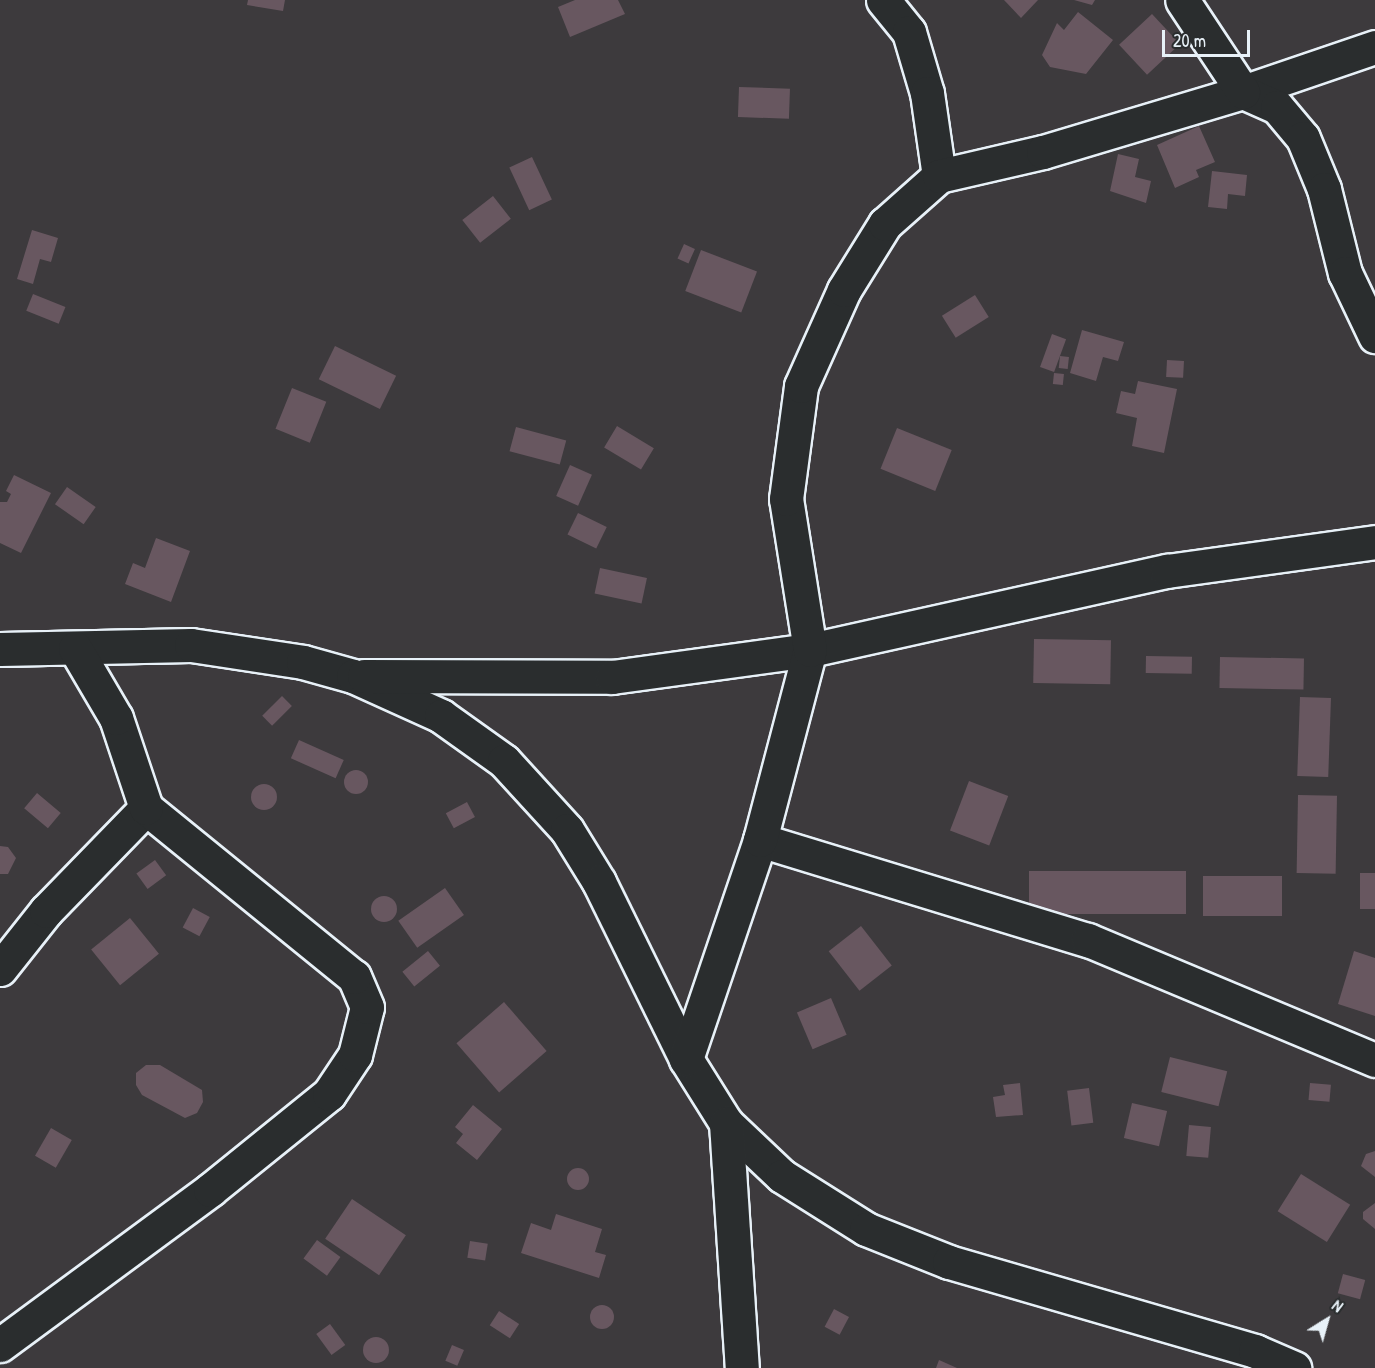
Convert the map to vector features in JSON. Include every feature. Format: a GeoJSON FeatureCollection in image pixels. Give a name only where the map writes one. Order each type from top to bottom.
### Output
{"type":"FeatureCollection","features":[{"type":"Feature","properties":{"kind":"street"},"geometry":{"type":"LineString","coordinates":[[883,0],[909,32],[927,93],[939,176]]}},
{"type":"Feature","properties":{"kind":"street"},"geometry":{"type":"LineString","coordinates":[[1182,0],[1243,92],[1276,107],[1303,138],[1324,189],[1345,273],[1375,336]]}},
{"type":"Feature","properties":{"kind":"street"},"geometry":{"type":"LineString","coordinates":[[686,1059],[760,840],[810,650],[786,499],[801,387],[844,290],[885,224],[939,176],[1043,152],[1243,92],[1375,46]]}},
{"type":"Feature","properties":{"kind":"street"},"geometry":{"type":"LineString","coordinates":[[353,676],[612,677],[810,650],[1167,571],[1375,542]]}},
{"type":"Feature","properties":{"kind":"street"},"geometry":{"type":"LineString","coordinates":[[0,649],[191,645],[303,662],[353,676],[441,716],[504,761],[567,830],[599,882],[686,1059],[726,1123],[782,1176],[866,1229],[949,1262],[1255,1352],[1294,1368]]}},
{"type":"Feature","properties":{"kind":"street"},"geometry":{"type":"LineString","coordinates":[[0,1345],[210,1190],[329,1094],[354,1055],[367,1007],[354,977],[146,808],[116,718],[75,648]]}},
{"type":"Feature","properties":{"kind":"street"},"geometry":{"type":"LineString","coordinates":[[0,969],[46,911],[146,808]]}},
{"type":"Feature","properties":{"kind":"street"},"geometry":{"type":"LineString","coordinates":[[760,840],[1088,940],[1375,1060]]}},
{"type":"Feature","properties":{"kind":"street"},"geometry":{"type":"LineString","coordinates":[[726,1123],[742,1367]]}},
{"type":"Feature","properties":{"kind":"building"},"geometry":{"type":"Polygon","coordinates":[[[248,0],[285,0],[283,11],[247,5],[248,0]]]}},
{"type":"Feature","properties":{"kind":"building"},"geometry":{"type":"Polygon","coordinates":[[[575,0],[618,0],[625,14],[570,37],[558,7],[575,0]]]}},
{"type":"Feature","properties":{"kind":"building"},"geometry":{"type":"Polygon","coordinates":[[[1004,0],[1038,0],[1021,18],[1004,0]]]}},
{"type":"Feature","properties":{"kind":"building"},"geometry":{"type":"Polygon","coordinates":[[[1074,0],[1095,0],[1092,5],[1074,0]]]}},
{"type":"Feature","properties":{"kind":"building"},"geometry":{"type":"Polygon","coordinates":[[[1078,12],[1113,40],[1086,74],[1050,67],[1042,55],[1057,23],[1064,30],[1078,12]]]}},
{"type":"Feature","properties":{"kind":"building"},"geometry":{"type":"Polygon","coordinates":[[[1152,14],[1180,44],[1147,75],[1119,45],[1152,14]]]}},
{"type":"Feature","properties":{"kind":"building"},"geometry":{"type":"Polygon","coordinates":[[[739,87],[790,89],[789,119],[738,117],[739,87]]]}},
{"type":"Feature","properties":{"kind":"building"},"geometry":{"type":"Polygon","coordinates":[[[1199,126],[1215,162],[1196,170],[1199,177],[1175,188],[1157,145],[1199,126]]]}},
{"type":"Feature","properties":{"kind":"building"},"geometry":{"type":"Polygon","coordinates":[[[1118,154],[1139,159],[1135,177],[1151,181],[1146,203],[1110,191],[1118,154]]]}},
{"type":"Feature","properties":{"kind":"building"},"geometry":{"type":"Polygon","coordinates":[[[532,157],[552,200],[529,210],[509,168],[532,157]]]}},
{"type":"Feature","properties":{"kind":"building"},"geometry":{"type":"Polygon","coordinates":[[[1212,171],[1247,175],[1245,196],[1228,194],[1227,209],[1208,207],[1212,171]]]}},
{"type":"Feature","properties":{"kind":"building"},"geometry":{"type":"Polygon","coordinates":[[[493,196],[511,219],[480,243],[462,220],[493,196]]]}},
{"type":"Feature","properties":{"kind":"building"},"geometry":{"type":"Polygon","coordinates":[[[32,230],[58,238],[51,262],[40,259],[33,284],[17,279],[32,230]]]}},
{"type":"Feature","properties":{"kind":"building"},"geometry":{"type":"Polygon","coordinates":[[[684,244],[695,249],[688,263],[677,259],[684,244]]]}},
{"type":"Feature","properties":{"kind":"building"},"geometry":{"type":"Polygon","coordinates":[[[701,250],[757,272],[741,313],[685,291],[701,250]]]}},
{"type":"Feature","properties":{"kind":"building"},"geometry":{"type":"Polygon","coordinates":[[[33,294],[65,307],[59,324],[26,311],[33,294]]]}},
{"type":"Feature","properties":{"kind":"building"},"geometry":{"type":"Polygon","coordinates":[[[975,295],[989,317],[956,338],[942,316],[975,295]]]}},
{"type":"Feature","properties":{"kind":"building"},"geometry":{"type":"Polygon","coordinates":[[[1082,330],[1124,342],[1118,361],[1103,357],[1096,381],[1070,373],[1082,330]]]}},
{"type":"Feature","properties":{"kind":"building"},"geometry":{"type":"Polygon","coordinates":[[[1052,334],[1066,339],[1054,372],[1040,367],[1052,334]]]}},
{"type":"Feature","properties":{"kind":"building"},"geometry":{"type":"Polygon","coordinates":[[[335,346],[396,376],[380,409],[319,379],[335,346]]]}},
{"type":"Feature","properties":{"kind":"building"},"geometry":{"type":"Polygon","coordinates":[[[1060,356],[1069,357],[1068,369],[1059,368],[1060,356]]]}},
{"type":"Feature","properties":{"kind":"building"},"geometry":{"type":"Polygon","coordinates":[[[1167,360],[1184,361],[1183,378],[1166,377],[1167,360]]]}},
{"type":"Feature","properties":{"kind":"building"},"geometry":{"type":"Polygon","coordinates":[[[1054,373],[1064,374],[1063,385],[1053,384],[1054,373]]]}},
{"type":"Feature","properties":{"kind":"building"},"geometry":{"type":"Polygon","coordinates":[[[1138,381],[1177,389],[1164,453],[1132,446],[1137,418],[1116,413],[1121,391],[1135,394],[1138,381]]]}},
{"type":"Feature","properties":{"kind":"building"},"geometry":{"type":"Polygon","coordinates":[[[292,388],[326,402],[310,443],[276,429],[292,388]]]}},
{"type":"Feature","properties":{"kind":"building"},"geometry":{"type":"Polygon","coordinates":[[[617,426],[654,448],[641,470],[604,447],[617,426]]]}},
{"type":"Feature","properties":{"kind":"building"},"geometry":{"type":"Polygon","coordinates":[[[516,427],[566,440],[560,465],[510,451],[516,427]]]}},
{"type":"Feature","properties":{"kind":"building"},"geometry":{"type":"Polygon","coordinates":[[[897,428],[952,450],[935,491],[881,469],[897,428]]]}},
{"type":"Feature","properties":{"kind":"building"},"geometry":{"type":"Polygon","coordinates":[[[570,465],[592,475],[578,506],[556,496],[570,465]]]}},
{"type":"Feature","properties":{"kind":"building"},"geometry":{"type":"Polygon","coordinates":[[[14,475],[51,493],[21,553],[0,543],[0,502],[7,502],[11,494],[6,491],[14,475]]]}},
{"type":"Feature","properties":{"kind":"building"},"geometry":{"type":"Polygon","coordinates":[[[67,487],[96,507],[84,524],[55,504],[67,487]]]}},
{"type":"Feature","properties":{"kind":"building"},"geometry":{"type":"Polygon","coordinates":[[[578,513],[607,527],[596,549],[567,535],[578,513]]]}},
{"type":"Feature","properties":{"kind":"building"},"geometry":{"type":"Polygon","coordinates":[[[156,538],[190,551],[171,602],[125,584],[133,563],[145,568],[156,538]]]}},
{"type":"Feature","properties":{"kind":"building"},"geometry":{"type":"Polygon","coordinates":[[[600,568],[647,578],[642,603],[595,593],[600,568]]]}},
{"type":"Feature","properties":{"kind":"building"},"geometry":{"type":"Polygon","coordinates":[[[1034,639],[1111,640],[1110,684],[1033,683],[1034,639]]]}},
{"type":"Feature","properties":{"kind":"building"},"geometry":{"type":"Polygon","coordinates":[[[1146,656],[1192,657],[1192,674],[1146,673],[1146,656]]]}},
{"type":"Feature","properties":{"kind":"building"},"geometry":{"type":"Polygon","coordinates":[[[1220,657],[1304,658],[1303,689],[1219,688],[1220,657]]]}},
{"type":"Feature","properties":{"kind":"building"},"geometry":{"type":"Polygon","coordinates":[[[282,696],[292,706],[272,726],[262,716],[282,696]]]}},
{"type":"Feature","properties":{"kind":"building"},"geometry":{"type":"Polygon","coordinates":[[[1300,697],[1331,698],[1328,777],[1297,776],[1300,697]]]}},
{"type":"Feature","properties":{"kind":"building"},"geometry":{"type":"Polygon","coordinates":[[[299,740],[344,760],[336,778],[291,758],[299,740]]]}},
{"type":"Feature","properties":{"kind":"building"},"geometry":{"type":"Polygon","coordinates":[[[356,770],[361,771],[367,777],[367,787],[361,793],[356,794],[351,793],[345,787],[344,782],[345,777],[351,771],[356,770]]]}},
{"type":"Feature","properties":{"kind":"building"},"geometry":{"type":"Polygon","coordinates":[[[969,781],[1008,796],[989,846],[950,830],[969,781]]]}},
{"type":"Feature","properties":{"kind":"building"},"geometry":{"type":"Polygon","coordinates":[[[264,784],[273,788],[277,797],[273,806],[264,810],[255,806],[251,797],[255,788],[264,784]]]}},
{"type":"Feature","properties":{"kind":"building"},"geometry":{"type":"Polygon","coordinates":[[[37,793],[61,813],[48,828],[24,808],[37,793]]]}},
{"type":"Feature","properties":{"kind":"building"},"geometry":{"type":"Polygon","coordinates":[[[1298,795],[1337,796],[1336,874],[1297,873],[1298,795]]]}},
{"type":"Feature","properties":{"kind":"building"},"geometry":{"type":"Polygon","coordinates":[[[467,802],[475,817],[454,828],[446,813],[467,802]]]}},
{"type":"Feature","properties":{"kind":"building"},"geometry":{"type":"Polygon","coordinates":[[[0,846],[8,847],[16,858],[8,874],[0,874],[0,846]]]}},
{"type":"Feature","properties":{"kind":"building"},"geometry":{"type":"Polygon","coordinates":[[[155,860],[166,875],[148,889],[136,874],[155,860]]]}},
{"type":"Feature","properties":{"kind":"building"},"geometry":{"type":"Polygon","coordinates":[[[1029,871],[1186,871],[1186,914],[1029,914],[1029,871]]]}},
{"type":"Feature","properties":{"kind":"building"},"geometry":{"type":"Polygon","coordinates":[[[1360,873],[1375,873],[1375,909],[1360,909],[1360,873]]]}},
{"type":"Feature","properties":{"kind":"building"},"geometry":{"type":"Polygon","coordinates":[[[1203,876],[1282,876],[1282,916],[1203,916],[1203,876]]]}},
{"type":"Feature","properties":{"kind":"building"},"geometry":{"type":"Polygon","coordinates":[[[445,888],[464,915],[417,948],[398,921],[445,888]]]}},
{"type":"Feature","properties":{"kind":"building"},"geometry":{"type":"Polygon","coordinates":[[[384,896],[393,900],[397,909],[393,918],[384,922],[375,918],[371,909],[375,900],[384,896]]]}},
{"type":"Feature","properties":{"kind":"building"},"geometry":{"type":"Polygon","coordinates":[[[193,908],[210,917],[199,936],[183,927],[193,908]]]}},
{"type":"Feature","properties":{"kind":"building"},"geometry":{"type":"Polygon","coordinates":[[[130,918],[159,954],[120,985],[91,949],[130,918]]]}},
{"type":"Feature","properties":{"kind":"building"},"geometry":{"type":"Polygon","coordinates":[[[861,926],[892,965],[859,991],[829,951],[861,926]]]}},
{"type":"Feature","properties":{"kind":"building"},"geometry":{"type":"Polygon","coordinates":[[[428,951],[440,966],[414,987],[402,972],[428,951]]]}},
{"type":"Feature","properties":{"kind":"building"},"geometry":{"type":"Polygon","coordinates":[[[1354,951],[1375,958],[1375,1016],[1338,1004],[1354,951]]]}},
{"type":"Feature","properties":{"kind":"building"},"geometry":{"type":"Polygon","coordinates":[[[831,998],[847,1035],[813,1049],[797,1012],[831,998]]]}},
{"type":"Feature","properties":{"kind":"building"},"geometry":{"type":"Polygon","coordinates":[[[504,1002],[547,1051],[499,1092],[456,1043],[504,1002]]]}},
{"type":"Feature","properties":{"kind":"building"},"geometry":{"type":"Polygon","coordinates":[[[1170,1057],[1227,1071],[1219,1106],[1161,1092],[1170,1057]]]}},
{"type":"Feature","properties":{"kind":"building"},"geometry":{"type":"Polygon","coordinates":[[[146,1065],[160,1065],[202,1090],[203,1102],[197,1113],[185,1118],[142,1095],[136,1085],[136,1073],[146,1065]]]}},
{"type":"Feature","properties":{"kind":"building"},"geometry":{"type":"Polygon","coordinates":[[[1020,1083],[1023,1115],[996,1117],[993,1097],[1005,1095],[1003,1085],[1020,1083]]]}},
{"type":"Feature","properties":{"kind":"building"},"geometry":{"type":"Polygon","coordinates":[[[1310,1083],[1331,1085],[1329,1102],[1309,1100],[1310,1083]]]}},
{"type":"Feature","properties":{"kind":"building"},"geometry":{"type":"Polygon","coordinates":[[[1089,1088],[1093,1123],[1071,1125],[1067,1091],[1089,1088]]]}},
{"type":"Feature","properties":{"kind":"building"},"geometry":{"type":"Polygon","coordinates":[[[1132,1103],[1167,1111],[1159,1146],[1124,1138],[1132,1103]]]}},
{"type":"Feature","properties":{"kind":"building"},"geometry":{"type":"Polygon","coordinates":[[[473,1105],[502,1129],[477,1160],[456,1143],[463,1134],[455,1127],[473,1105]]]}},
{"type":"Feature","properties":{"kind":"building"},"geometry":{"type":"Polygon","coordinates":[[[1189,1125],[1211,1127],[1208,1158],[1186,1156],[1189,1125]]]}},
{"type":"Feature","properties":{"kind":"building"},"geometry":{"type":"Polygon","coordinates":[[[51,1128],[72,1140],[56,1168],[35,1156],[51,1128]]]}},
{"type":"Feature","properties":{"kind":"building"},"geometry":{"type":"Polygon","coordinates":[[[1375,1151],[1375,1177],[1361,1166],[1366,1154],[1375,1151]]]}},
{"type":"Feature","properties":{"kind":"building"},"geometry":{"type":"Polygon","coordinates":[[[574,1168],[582,1168],[589,1175],[589,1183],[582,1190],[574,1190],[567,1183],[567,1175],[574,1168]]]}},
{"type":"Feature","properties":{"kind":"building"},"geometry":{"type":"Polygon","coordinates":[[[1301,1174],[1350,1205],[1327,1242],[1278,1211],[1301,1174]]]}},
{"type":"Feature","properties":{"kind":"building"},"geometry":{"type":"Polygon","coordinates":[[[352,1199],[406,1235],[379,1275],[325,1239],[352,1199]]]}},
{"type":"Feature","properties":{"kind":"building"},"geometry":{"type":"Polygon","coordinates":[[[1375,1203],[1375,1229],[1363,1219],[1363,1212],[1375,1203]]]}},
{"type":"Feature","properties":{"kind":"building"},"geometry":{"type":"Polygon","coordinates":[[[556,1214],[602,1229],[595,1252],[606,1255],[599,1278],[521,1253],[531,1223],[551,1230],[556,1214]]]}},
{"type":"Feature","properties":{"kind":"building"},"geometry":{"type":"Polygon","coordinates":[[[317,1240],[340,1257],[327,1276],[303,1259],[317,1240]]]}},
{"type":"Feature","properties":{"kind":"building"},"geometry":{"type":"Polygon","coordinates":[[[470,1241],[488,1244],[485,1261],[467,1258],[470,1241]]]}},
{"type":"Feature","properties":{"kind":"building"},"geometry":{"type":"Polygon","coordinates":[[[1343,1274],[1365,1280],[1360,1299],[1338,1293],[1343,1274]]]}},
{"type":"Feature","properties":{"kind":"building"},"geometry":{"type":"Polygon","coordinates":[[[602,1305],[611,1308],[614,1317],[611,1326],[602,1329],[593,1326],[590,1317],[593,1308],[602,1305]]]}},
{"type":"Feature","properties":{"kind":"building"},"geometry":{"type":"Polygon","coordinates":[[[834,1309],[849,1317],[840,1335],[825,1327],[834,1309]]]}},
{"type":"Feature","properties":{"kind":"building"},"geometry":{"type":"Polygon","coordinates":[[[499,1311],[519,1324],[510,1338],[490,1325],[499,1311]]]}},
{"type":"Feature","properties":{"kind":"building"},"geometry":{"type":"Polygon","coordinates":[[[330,1324],[345,1345],[332,1355],[316,1334],[330,1324]]]}},
{"type":"Feature","properties":{"kind":"building"},"geometry":{"type":"Polygon","coordinates":[[[376,1337],[385,1341],[389,1350],[385,1359],[376,1363],[367,1359],[363,1350],[367,1341],[376,1337]]]}},
{"type":"Feature","properties":{"kind":"building"},"geometry":{"type":"Polygon","coordinates":[[[452,1345],[464,1350],[457,1366],[445,1361],[452,1345]]]}},
{"type":"Feature","properties":{"kind":"building"},"geometry":{"type":"Polygon","coordinates":[[[939,1360],[957,1368],[936,1368],[939,1360]]]}}]}
